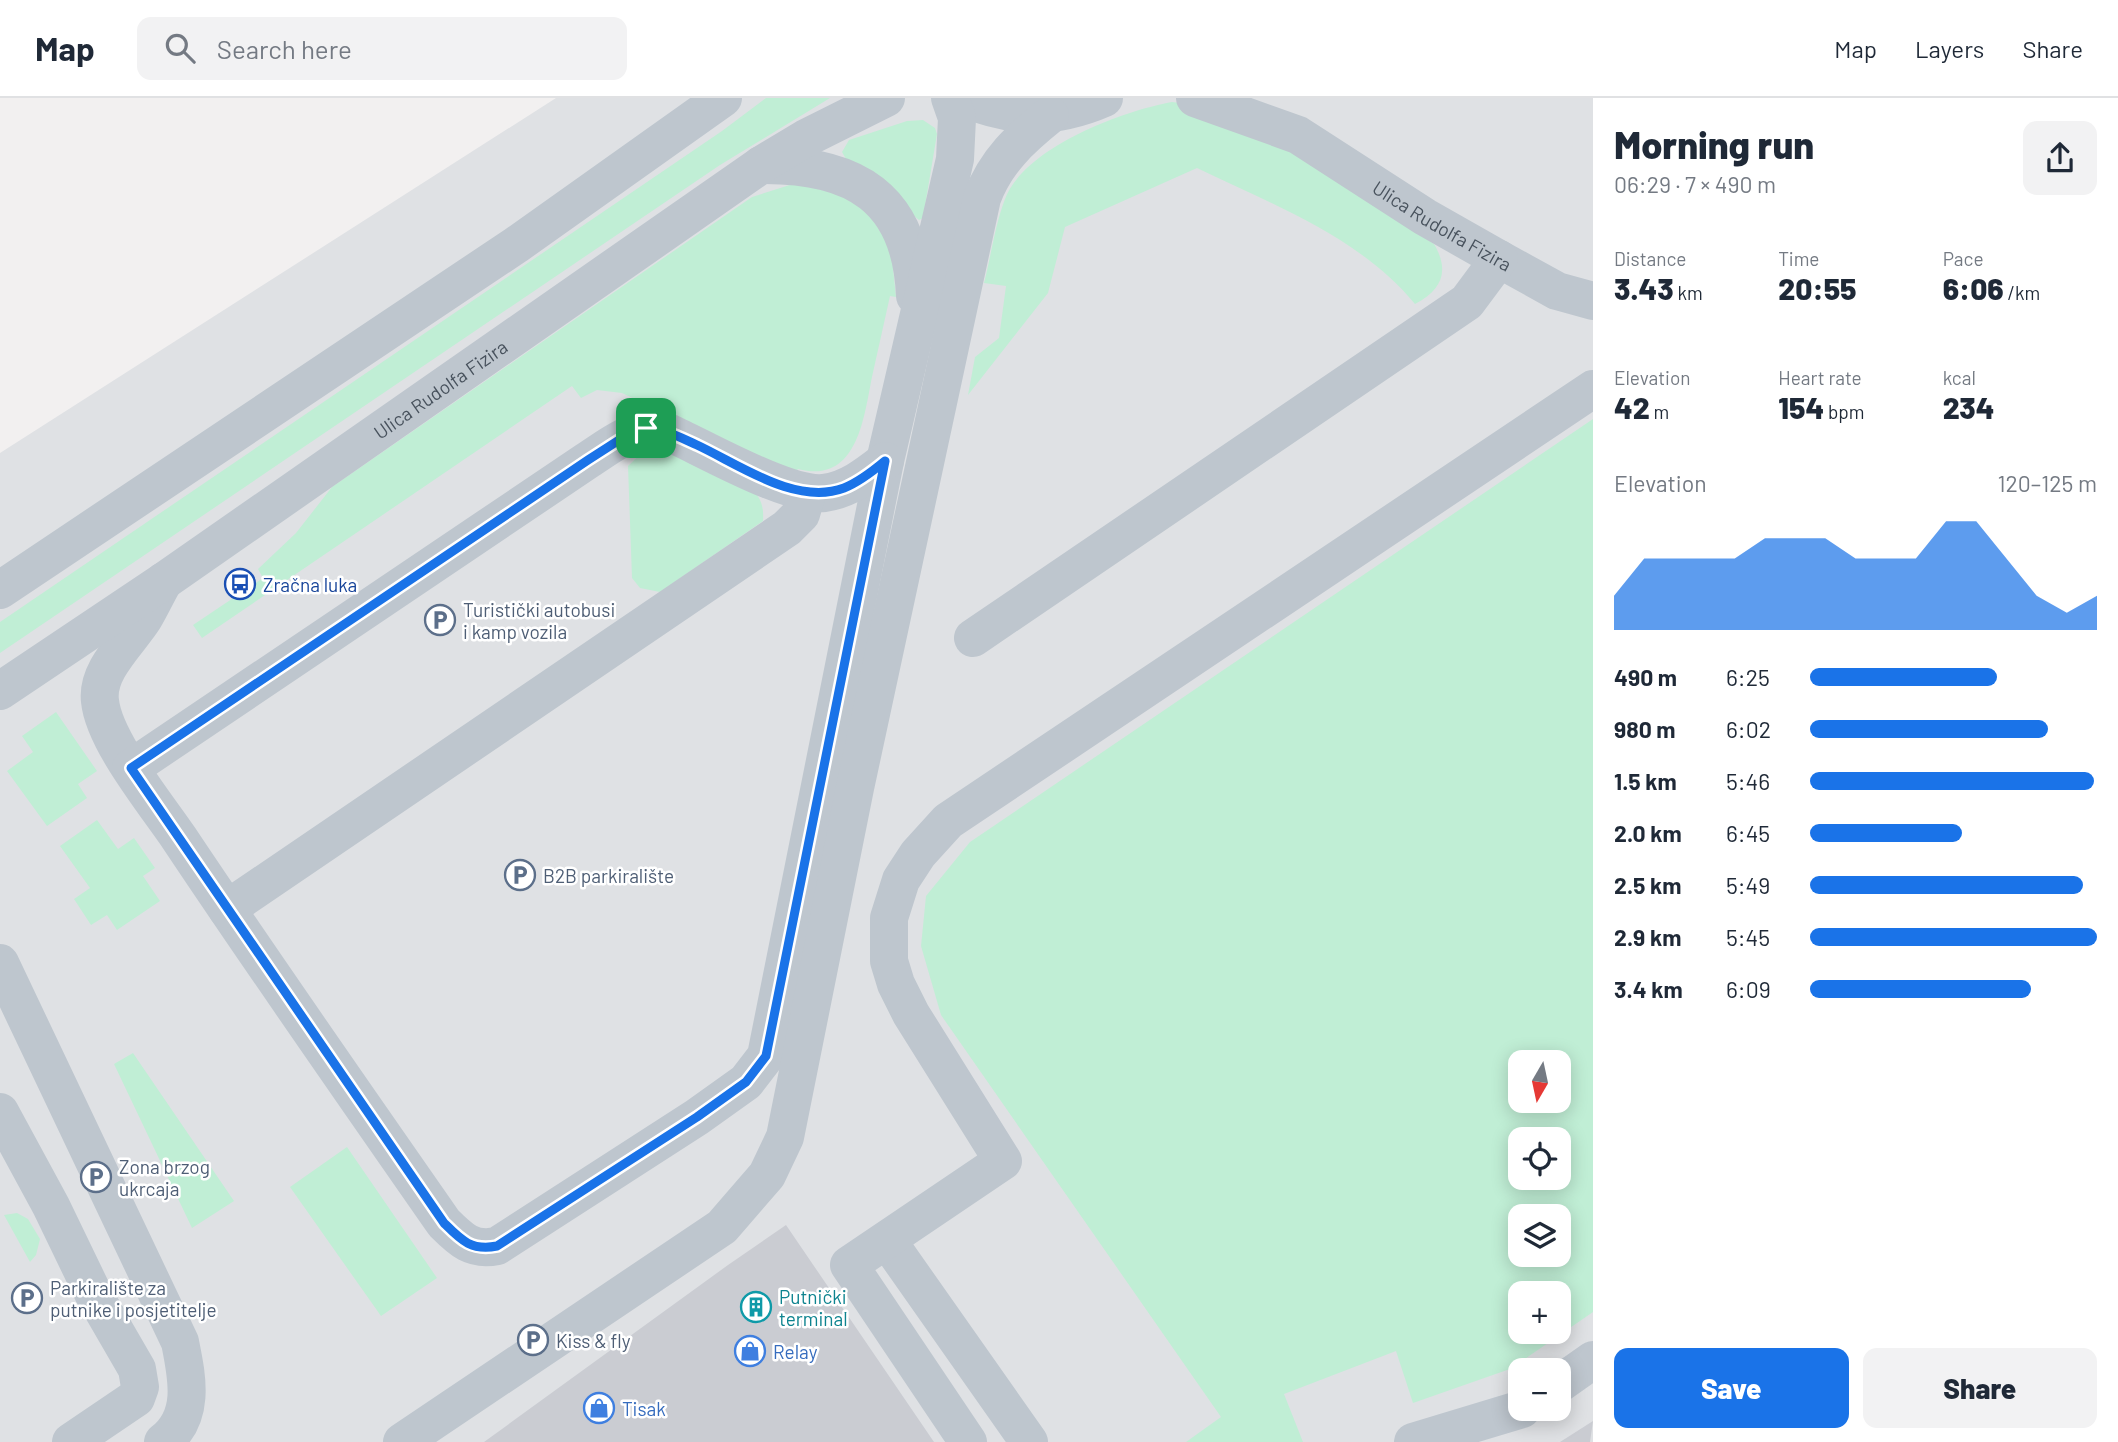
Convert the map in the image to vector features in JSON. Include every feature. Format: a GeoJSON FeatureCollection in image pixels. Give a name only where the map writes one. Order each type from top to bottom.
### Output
{"type":"FeatureCollection","features":[{"type":"Feature","properties":{"kind":"street"},"geometry":{"type":"LineString","coordinates":[[0,590],[516,245],[723,98]]}},
{"type":"Feature","properties":{"kind":"street","name":"Ulica Rudolfa Fizira"},"geometry":{"type":"LineString","coordinates":[[0,691],[164,581],[761,165],[806,138],[886,98]]}},
{"type":"Feature","properties":{"kind":"street"},"geometry":{"type":"LineString","coordinates":[[164,581],[145,618],[111,663],[102,682],[99,699],[106,721],[131,768],[444,1223],[464,1244],[482,1249],[497,1246],[697,1117],[746,1082],[766,1056],[885,461],[955,159],[957,118],[950,98]]}},
{"type":"Feature","properties":{"kind":"street"},"geometry":{"type":"LineString","coordinates":[[964,98],[998,109],[1050,115],[1080,108],[1104,98]]}},
{"type":"Feature","properties":{"kind":"street","name":"Ulica Rudolfa Fizira"},"geometry":{"type":"LineString","coordinates":[[1195,98],[1298,135],[1425,217],[1557,290],[1591,305]]}},
{"type":"Feature","properties":{"kind":"street","name":"Ulica Rudolfa Fizira"},"geometry":{"type":"LineString","coordinates":[[1267,98],[1298,135]]}},
{"type":"Feature","properties":{"kind":"street"},"geometry":{"type":"LineString","coordinates":[[402,1442],[722,1227],[767,1175],[785,1137],[855,788],[982,198],[989,180],[1014,143],[1050,115]]}},
{"type":"Feature","properties":{"kind":"street"},"geometry":{"type":"LineString","coordinates":[[761,165],[785,165],[832,173],[860,186],[886,206],[898,222],[910,255],[914,274],[915,326]]}},
{"type":"Feature","properties":{"kind":"street"},"geometry":{"type":"LineString","coordinates":[[973,638],[1467,302],[1499,259]]}},
{"type":"Feature","properties":{"kind":"street"},"geometry":{"type":"LineString","coordinates":[[968,1442],[849,1265],[1003,1161],[911,1014],[896,984],[889,961],[888,918],[901,880],[918,854],[948,821],[1589,388]]}},
{"type":"Feature","properties":{"kind":"street"},"geometry":{"type":"LineString","coordinates":[[131,768],[638,429],[658,429],[670,433],[778,483],[807,493],[824,493],[845,488],[885,461]]}},
{"type":"Feature","properties":{"kind":"street"},"geometry":{"type":"LineString","coordinates":[[227,909],[787,528],[801,514],[807,493]]}},
{"type":"Feature","properties":{"kind":"street"},"geometry":{"type":"LineString","coordinates":[[0,963],[180,1342],[188,1384],[185,1412],[174,1434],[163,1442]]}},
{"type":"Feature","properties":{"kind":"street"},"geometry":{"type":"LineString","coordinates":[[0,1112],[51,1206],[93,1293],[138,1369],[140,1387],[136,1398],[71,1442]]}},
{"type":"Feature","properties":{"kind":"street"},"geometry":{"type":"LineString","coordinates":[[887,1240],[1029,1442]]}},
{"type":"Feature","properties":{"kind":"street"},"geometry":{"type":"LineString","coordinates":[[1571,1376],[1593,1360]]}},
{"type":"Feature","properties":{"kind":"street"},"geometry":{"type":"LineString","coordinates":[[1413,1442],[1508,1414]]}},
{"type":"Feature","properties":{"kind":"street"},"geometry":{"type":"LineString","coordinates":[[1479,1442],[1508,1421]]}},
{"type":"Feature","properties":{"kind":"shaded area"},"geometry":{"type":"Polygon","coordinates":[[[556,98],[1593,98],[1593,1442],[0,1442],[0,453],[556,98]]]}},
{"type":"Feature","properties":{"kind":"green space"},"geometry":{"type":"Polygon","coordinates":[[[766,98],[830,98],[720,165],[0,653],[0,622],[722,131],[766,98]]]}},
{"type":"Feature","properties":{"kind":"green space"},"geometry":{"type":"Polygon","coordinates":[[[1172,102],[1202,106],[1242,118],[1434,244],[1442,263],[1441,279],[1437,286],[1432,293],[1415,304],[1393,280],[1342,241],[1197,168],[1065,227],[1048,293],[968,395],[975,357],[999,338],[1006,286],[984,283],[1005,199],[1016,181],[1053,148],[1077,135],[1127,114],[1172,102]]]}},
{"type":"Feature","properties":{"kind":"green space"},"geometry":{"type":"Polygon","coordinates":[[[923,120],[935,128],[937,134],[923,218],[919,220],[846,159],[842,152],[849,140],[907,121],[923,120]]]}},
{"type":"Feature","properties":{"kind":"green space"},"geometry":{"type":"Polygon","coordinates":[[[796,183],[844,196],[867,211],[891,248],[896,297],[890,296],[861,427],[846,457],[834,467],[818,471],[798,469],[794,474],[622,393],[597,390],[581,398],[572,386],[202,638],[193,625],[263,578],[258,569],[296,533],[332,487],[752,197],[796,183]]]}},
{"type":"Feature","properties":{"kind":"green space"},"geometry":{"type":"Polygon","coordinates":[[[1593,419],[1593,1312],[1571,1327],[1571,1281],[1508,1281],[1508,1344],[1546,1344],[1526,1358],[1508,1358],[1508,1370],[1413,1403],[1396,1351],[1284,1394],[1303,1442],[1186,1442],[1221,1417],[941,1015],[921,946],[926,896],[970,842],[1593,419]]]}},
{"type":"Feature","properties":{"kind":"green space"},"geometry":{"type":"Polygon","coordinates":[[[666,448],[751,488],[761,503],[763,521],[660,592],[640,588],[632,578],[628,466],[646,449],[666,448]]]}},
{"type":"Feature","properties":{"kind":"green space"},"geometry":{"type":"Polygon","coordinates":[[[56,712],[97,771],[78,784],[87,798],[47,826],[7,771],[33,752],[22,736],[56,712]]]}},
{"type":"Feature","properties":{"kind":"green space"},"geometry":{"type":"Polygon","coordinates":[[[97,820],[118,849],[134,838],[155,868],[143,876],[160,901],[117,930],[107,915],[91,925],[74,899],[90,888],[60,846],[97,820]]]}},
{"type":"Feature","properties":{"kind":"green space"},"geometry":{"type":"Polygon","coordinates":[[[133,1053],[234,1201],[192,1228],[114,1064],[133,1053]]]}},
{"type":"Feature","properties":{"kind":"green space"},"geometry":{"type":"Polygon","coordinates":[[[347,1147],[437,1278],[381,1316],[290,1187],[347,1147]]]}},
{"type":"Feature","properties":{"kind":"green space"},"geometry":{"type":"Polygon","coordinates":[[[17,1213],[28,1219],[40,1239],[36,1255],[30,1262],[4,1215],[17,1213]]]}},
{"type":"Feature","properties":{"kind":"building","name":"Putnički terminal"},"geometry":{"type":"Polygon","coordinates":[[[786,1225],[934,1442],[484,1442],[728,1265],[786,1225]]]}},
{"type":"Feature","properties":{"kind":"building"},"geometry":{"type":"Polygon","coordinates":[[[1593,1421],[1590,1442],[1560,1442],[1593,1421]]]}},
{"type":"Feature","properties":{"kind":"place","name":"Zračna luka"},"geometry":{"type":"Point","coordinates":[240,584]}},
{"type":"Feature","properties":{"kind":"place","name":"Turistički autobusi i kamp vozila"},"geometry":{"type":"Point","coordinates":[440,620]}},
{"type":"Feature","properties":{"kind":"place","name":"B2B parkiralište"},"geometry":{"type":"Point","coordinates":[520,875]}},
{"type":"Feature","properties":{"kind":"place","name":"Zona brzog ukrcaja"},"geometry":{"type":"Point","coordinates":[96,1177]}},
{"type":"Feature","properties":{"kind":"place","name":"Parkiralište za putnike i posjetitelje"},"geometry":{"type":"Point","coordinates":[27,1298]}},
{"type":"Feature","properties":{"kind":"place","name":"Putnički terminal"},"geometry":{"type":"Point","coordinates":[756,1307]}},
{"type":"Feature","properties":{"kind":"place","name":"Kiss & fly"},"geometry":{"type":"Point","coordinates":[533,1340]}},
{"type":"Feature","properties":{"kind":"place","name":"Relay"},"geometry":{"type":"Point","coordinates":[750,1351]}},
{"type":"Feature","properties":{"kind":"place","name":"Tisak"},"geometry":{"type":"Point","coordinates":[599,1408]}},
{"type":"Feature","properties":{"kind":"route"},"geometry":{"type":"LineString","coordinates":[[646,428],[670,433],[778,483],[807,493],[824,493],[845,488],[885,461],[794,922],[766,1056],[759,1069],[746,1082],[697,1117],[497,1246],[482,1249],[464,1244],[444,1223],[131,768],[588,460],[630,433],[646,428]]}}]}
